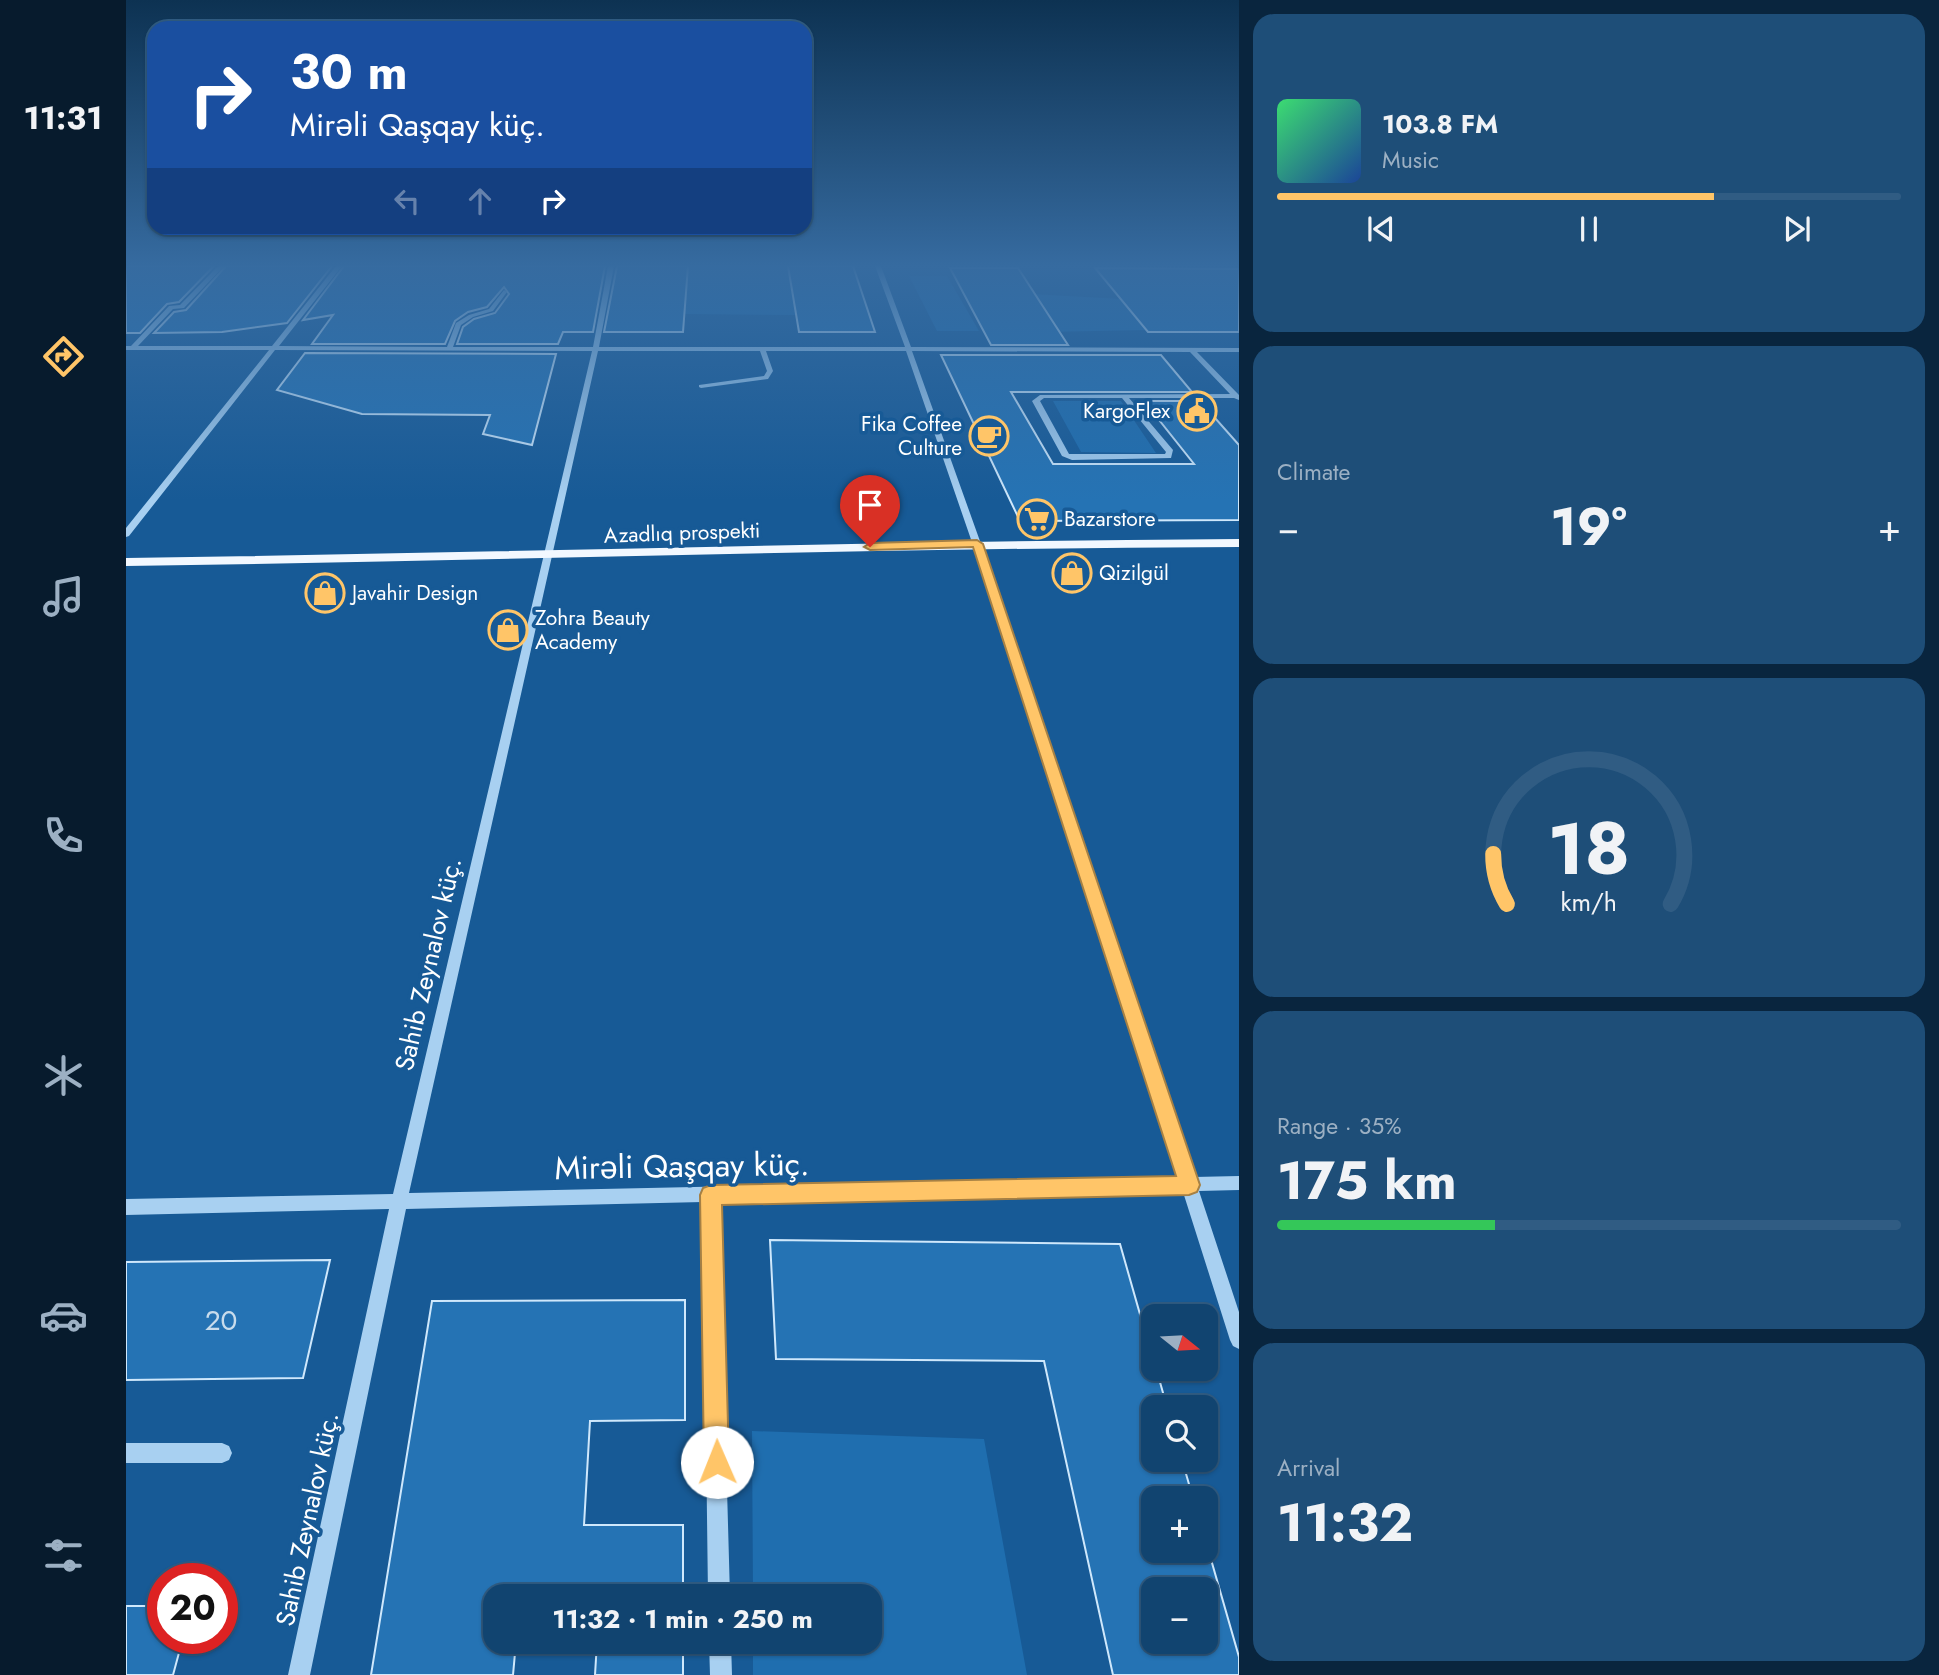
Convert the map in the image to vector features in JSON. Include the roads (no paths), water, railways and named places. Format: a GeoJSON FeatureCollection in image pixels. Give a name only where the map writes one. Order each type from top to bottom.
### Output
{"type":"FeatureCollection","features":[{"type":"Feature","properties":{"kind":"main road","name":"Azadlıq prospekti"},"geometry":{"type":"LineString","coordinates":[[126,562],[546,556],[977,544],[1239,543]]}},
{"type":"Feature","properties":{"kind":"street"},"geometry":{"type":"LineString","coordinates":[[126,534],[277,344]]}},
{"type":"Feature","properties":{"kind":"street"},"geometry":{"type":"LineString","coordinates":[[449,350],[451,344]]}},
{"type":"Feature","properties":{"kind":"street","name":"Sahib Zeynalov küç."},"geometry":{"type":"LineString","coordinates":[[299,1675],[399,1203],[596,344]]}},
{"type":"Feature","properties":{"kind":"street"},"geometry":{"type":"LineString","coordinates":[[907,344],[977,544],[1239,1340]]}},
{"type":"Feature","properties":{"kind":"street"},"geometry":{"type":"LineString","coordinates":[[129,348],[1239,350]]}},
{"type":"Feature","properties":{"kind":"street"},"geometry":{"type":"LineString","coordinates":[[701,386],[766,378],[770,371],[762,349]]}},
{"type":"Feature","properties":{"kind":"street"},"geometry":{"type":"LineString","coordinates":[[1192,350],[1238,398]]}},
{"type":"Feature","properties":{"kind":"street"},"geometry":{"type":"LineString","coordinates":[[1124,396],[1170,452],[1168,456],[1066,456],[1036,401],[1042,396],[1124,396],[1238,398]]}},
{"type":"Feature","properties":{"kind":"street","name":"Mirəli Qaşqay küç."},"geometry":{"type":"LineString","coordinates":[[126,1208],[1239,1183]]}},
{"type":"Feature","properties":{"kind":"street"},"geometry":{"type":"LineString","coordinates":[[711,1195],[719,1584]]}},
{"type":"Feature","properties":{"kind":"street"},"geometry":{"type":"LineString","coordinates":[[126,1453],[222,1453]]}},
{"type":"Feature","properties":{"kind":"street"},"geometry":{"type":"LineString","coordinates":[[720,1654],[721,1675]]}},
{"type":"Feature","properties":{"kind":"place","name":"KargoFlex"},"geometry":{"type":"Point","coordinates":[1197,411]}},
{"type":"Feature","properties":{"kind":"place","name":"Fika Coffee Culture"},"geometry":{"type":"Point","coordinates":[989,436]}},
{"type":"Feature","properties":{"kind":"place","name":"Bazarstore"},"geometry":{"type":"Point","coordinates":[1037,519]}},
{"type":"Feature","properties":{"kind":"place","name":"Qizilgül"},"geometry":{"type":"Point","coordinates":[1072,573]}},
{"type":"Feature","properties":{"kind":"place","name":"Javahir Design"},"geometry":{"type":"Point","coordinates":[325,593]}},
{"type":"Feature","properties":{"kind":"place","name":"Zohra Beauty Academy"},"geometry":{"type":"Point","coordinates":[508,630]}}]}
